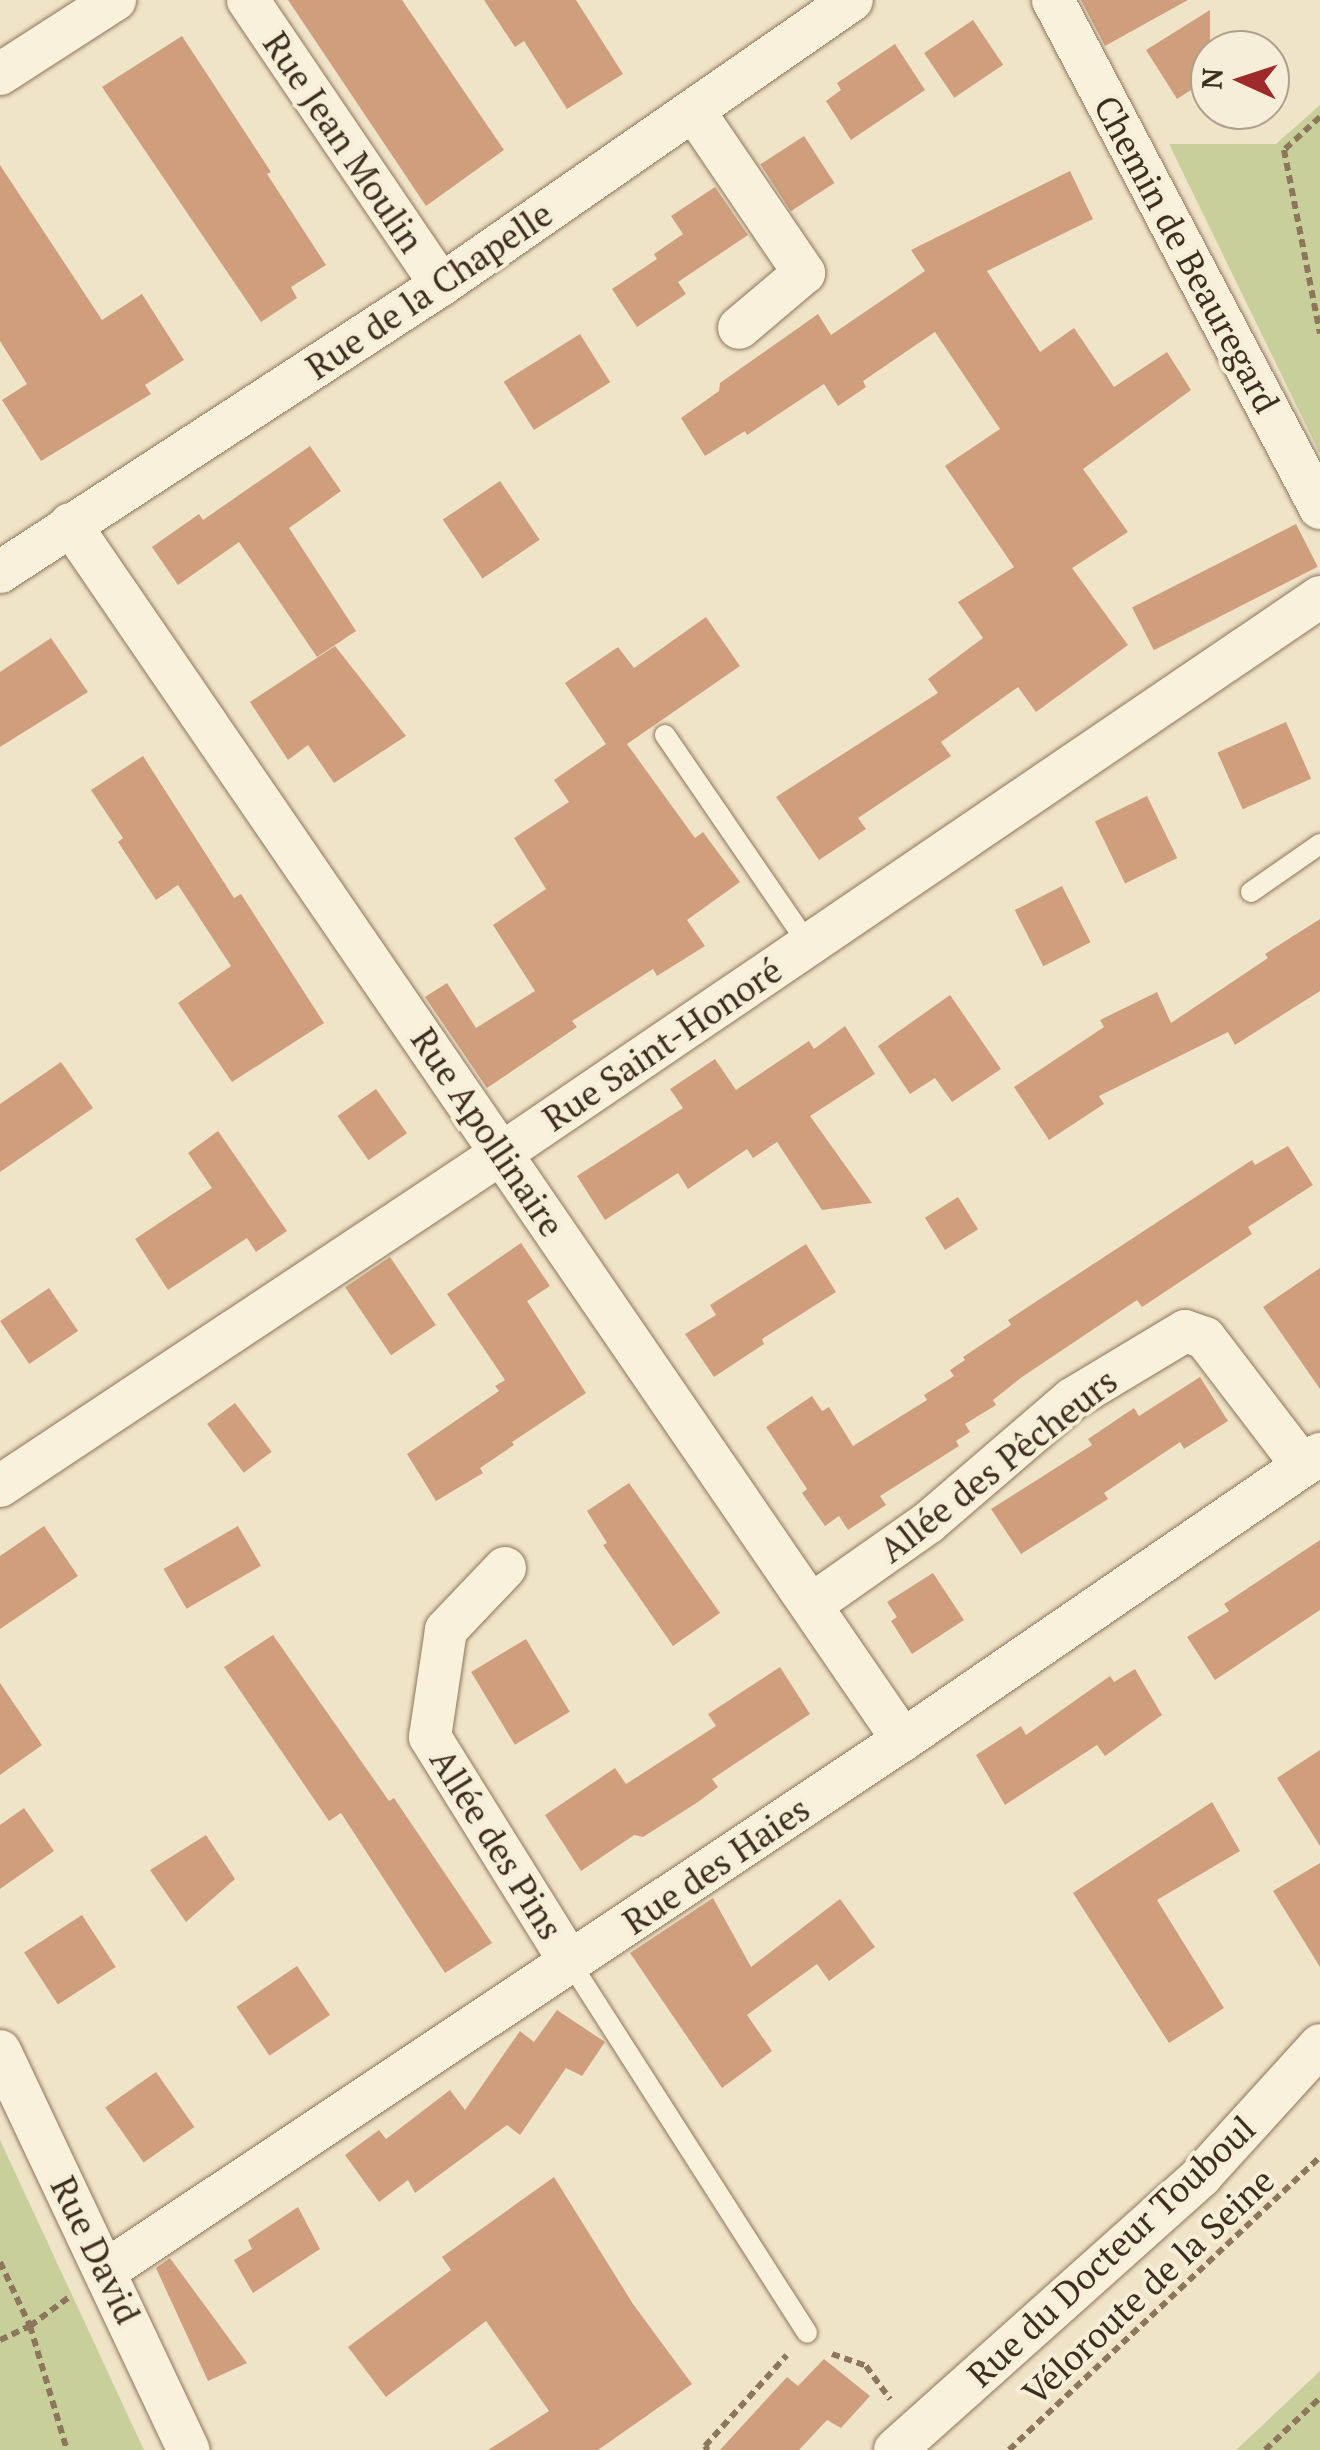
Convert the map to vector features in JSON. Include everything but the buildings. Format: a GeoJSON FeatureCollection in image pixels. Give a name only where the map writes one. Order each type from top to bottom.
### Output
{"type":"FeatureCollection","features":[{"type":"Feature","properties":{"kind":"street"},"geometry":{"type":"LineString","coordinates":[[0,74],[115,0]]}},
{"type":"Feature","properties":{"kind":"street","name":"Rue Jean Moulin"},"geometry":{"type":"LineString","coordinates":[[248,0],[441,285]]}},
{"type":"Feature","properties":{"kind":"street","name":"Rue de la Chapelle"},"geometry":{"type":"LineString","coordinates":[[0,572],[441,285],[852,0]]}},
{"type":"Feature","properties":{"kind":"street","name":"Chemin de Beauregard"},"geometry":{"type":"LineString","coordinates":[[1053,0],[1320,508]]}},
{"type":"Feature","properties":{"kind":"street"},"geometry":{"type":"LineString","coordinates":[[694,111],[804,273],[739,328]]}},
{"type":"Feature","properties":{"kind":"street","name":"Rue Apollinaire"},"geometry":{"type":"LineString","coordinates":[[70,524],[904,1740]]}},
{"type":"Feature","properties":{"kind":"street","name":"Rue Saint-Honoré"},"geometry":{"type":"LineString","coordinates":[[0,1486],[502,1153],[1320,597]]}},
{"type":"Feature","properties":{"kind":"street","name":"Allée des Pêcheurs"},"geometry":{"type":"LineString","coordinates":[[812,1605],[929,1522],[1072,1399],[1185,1331],[1205,1338],[1312,1460]]}},
{"type":"Feature","properties":{"kind":"street","name":"Rue des Haies"},"geometry":{"type":"LineString","coordinates":[[106,2270],[904,1740],[1312,1460]]}},
{"type":"Feature","properties":{"kind":"street","name":"Allée des Pins"},"geometry":{"type":"LineString","coordinates":[[505,1568],[446,1630],[430,1737],[570,1962]]}},
{"type":"Feature","properties":{"kind":"street","name":"Rue du Docteur Touboul"},"geometry":{"type":"LineString","coordinates":[[905,2441],[1202,2176],[1320,2045]]}},
{"type":"Feature","properties":{"kind":"street","name":"Rue David"},"geometry":{"type":"LineString","coordinates":[[0,2051],[189,2450]]}},
{"type":"Feature","properties":{"kind":"lane"},"geometry":{"type":"LineString","coordinates":[[665,734],[809,944]]}},
{"type":"Feature","properties":{"kind":"lane"},"geometry":{"type":"LineString","coordinates":[[1251,892],[1320,844]]}},
{"type":"Feature","properties":{"kind":"lane"},"geometry":{"type":"LineString","coordinates":[[570,1962],[807,2334]]}},
{"type":"Feature","properties":{"kind":"path"},"geometry":{"type":"LineString","coordinates":[[1320,117],[1284,150],[1320,334]]}},
{"type":"Feature","properties":{"kind":"path","name":"Véloroute de la Seine"},"geometry":{"type":"LineString","coordinates":[[1009,2450],[1320,2156]]}},
{"type":"Feature","properties":{"kind":"path"},"geometry":{"type":"LineString","coordinates":[[0,2262],[30,2326],[67,2450]]}},
{"type":"Feature","properties":{"kind":"path"},"geometry":{"type":"LineString","coordinates":[[0,2340],[30,2326],[106,2270]]}},
{"type":"Feature","properties":{"kind":"path"},"geometry":{"type":"LineString","coordinates":[[708,2450],[705,2446],[807,2334],[822,2350],[866,2366],[905,2441]]}},
{"type":"Feature","properties":{"kind":"path"},"geometry":{"type":"LineString","coordinates":[[1265,2450],[1320,2398]]}},
{"type":"Feature","properties":{"kind":"green space"},"geometry":{"type":"Polygon","coordinates":[[[1320,105],[1320,454],[1169,144],[1276,144],[1320,105]]]}},
{"type":"Feature","properties":{"kind":"green space"},"geometry":{"type":"Polygon","coordinates":[[[0,2140],[144,2450],[0,2450],[0,2140]]]}},
{"type":"Feature","properties":{"kind":"green space"},"geometry":{"type":"Polygon","coordinates":[[[1320,2371],[1320,2450],[1236,2450],[1320,2371]]]}}]}
